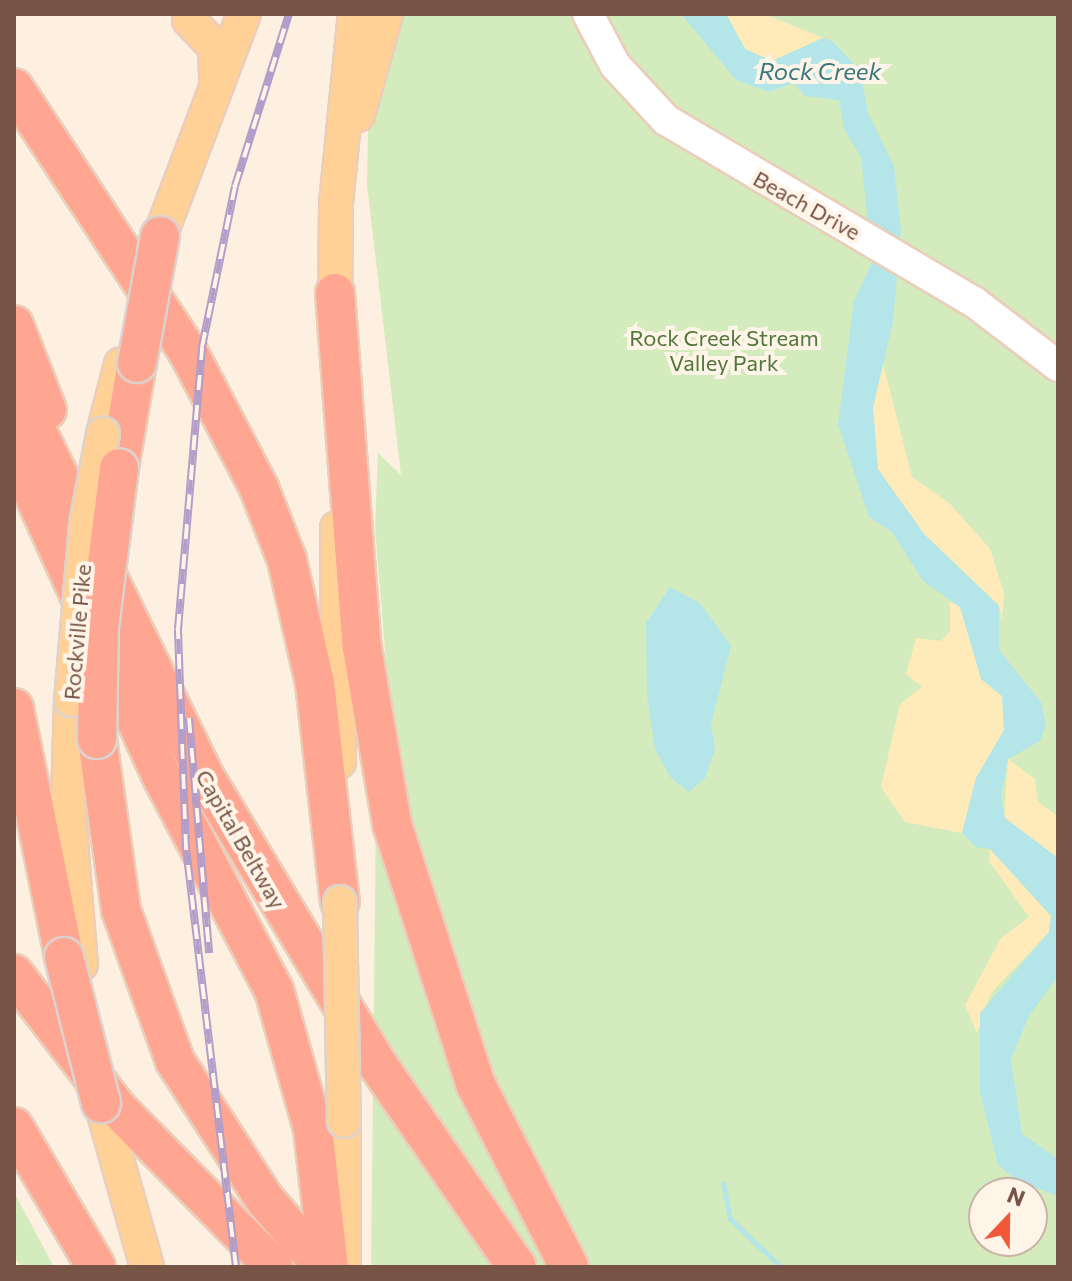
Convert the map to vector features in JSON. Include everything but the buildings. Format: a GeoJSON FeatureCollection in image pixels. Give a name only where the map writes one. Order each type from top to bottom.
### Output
{"type":"FeatureCollection","features":[{"type":"Feature","properties":{"kind":"highway"},"geometry":{"type":"LineString","coordinates":[[14,88],[187,350],[259,488],[287,560],[313,669],[340,902]]}},
{"type":"Feature","properties":{"kind":"highway"},"geometry":{"type":"LineString","coordinates":[[160,236],[132,354],[99,627],[97,739],[104,833],[153,1009],[214,1128],[323,1267]]}},
{"type":"Feature","properties":{"kind":"highway"},"geometry":{"type":"LineString","coordinates":[[335,293],[362,648],[392,824],[476,1085],[569,1267]]}},
{"type":"Feature","properties":{"kind":"highway"},"geometry":{"type":"LineString","coordinates":[[14,325],[136,636]]}},
{"type":"Feature","properties":{"kind":"highway","name":"Capital Beltway"},"geometry":{"type":"LineString","coordinates":[[14,384],[136,636],[282,911],[517,1267]]}},
{"type":"Feature","properties":{"kind":"highway"},"geometry":{"type":"LineString","coordinates":[[14,451],[162,777],[274,990],[298,1057],[334,1213],[329,1267]]}},
{"type":"Feature","properties":{"kind":"highway"},"geometry":{"type":"LineString","coordinates":[[14,708],[101,1103]]}},
{"type":"Feature","properties":{"kind":"highway"},"geometry":{"type":"LineString","coordinates":[[14,974],[117,1108],[274,1267]]}},
{"type":"Feature","properties":{"kind":"highway"},"geometry":{"type":"LineString","coordinates":[[14,1127],[96,1267]]}},
{"type":"Feature","properties":{"kind":"main road"},"geometry":{"type":"LineString","coordinates":[[215,90],[215,47],[189,20],[229,14]]}},
{"type":"Feature","properties":{"kind":"main road"},"geometry":{"type":"LineString","coordinates":[[160,236],[244,14]]}},
{"type":"Feature","properties":{"kind":"main road"},"geometry":{"type":"LineString","coordinates":[[344,1267],[334,1213],[344,1121],[335,293],[336,203],[355,14]]}},
{"type":"Feature","properties":{"kind":"main road"},"geometry":{"type":"LineString","coordinates":[[336,203],[386,14]]}},
{"type":"Feature","properties":{"kind":"main road","name":"Rockville Pike"},"geometry":{"type":"LineString","coordinates":[[73,969],[68,804],[71,700],[86,524],[103,434],[132,354]]}},
{"type":"Feature","properties":{"kind":"main road"},"geometry":{"type":"LineString","coordinates":[[101,1103],[147,1267]]}},
{"type":"Feature","properties":{"kind":"street","name":"Beach Drive"},"geometry":{"type":"LineString","coordinates":[[588,14],[615,65],[666,120],[935,278],[1058,366]]}},
{"type":"Feature","properties":{"kind":"green space","name":"Rock Creek Stream Valley Park"},"geometry":{"type":"Polygon","coordinates":[[[379,14],[1058,14],[1058,1267],[371,1267],[376,809],[388,687],[375,529],[378,453],[401,475],[367,185],[369,74],[379,14]]]}},
{"type":"Feature","properties":{"kind":"green space"},"geometry":{"type":"Polygon","coordinates":[[[14,1192],[54,1267],[21,1267],[14,1257],[14,1192]]]}},
{"type":"Feature","properties":{"kind":"sand"},"geometry":{"type":"Polygon","coordinates":[[[726,14],[764,14],[823,38],[772,61],[745,49],[726,14]]]}},
{"type":"Feature","properties":{"kind":"sand"},"geometry":{"type":"Polygon","coordinates":[[[883,364],[912,477],[950,504],[990,549],[1004,593],[1002,621],[999,605],[924,534],[878,469],[873,408],[883,364]]]}},
{"type":"Feature","properties":{"kind":"sand"},"geometry":{"type":"Polygon","coordinates":[[[950,602],[960,607],[975,639],[981,679],[1002,696],[1004,730],[976,778],[962,833],[905,822],[881,787],[900,704],[922,687],[906,674],[916,638],[941,641],[950,631],[950,602]]]}},
{"type":"Feature","properties":{"kind":"sand"},"geometry":{"type":"Polygon","coordinates":[[[1008,759],[1035,779],[1038,802],[1058,816],[1058,858],[1004,818],[1008,759]]]}},
{"type":"Feature","properties":{"kind":"sand"},"geometry":{"type":"Polygon","coordinates":[[[990,849],[1051,916],[1049,932],[991,993],[977,1033],[965,1005],[1001,938],[1029,917],[989,861],[990,849]]]}},
{"type":"Feature","properties":{"kind":"water","name":"Rock Creek"},"geometry":{"type":"Polygon","coordinates":[[[681,14],[726,14],[745,49],[772,61],[823,38],[832,41],[860,70],[868,113],[894,166],[901,231],[893,322],[873,407],[878,469],[924,534],[999,606],[999,650],[1041,702],[1046,724],[1040,741],[1008,759],[1001,798],[1005,818],[1058,858],[1058,976],[1029,1016],[1011,1059],[1022,1134],[1058,1159],[1058,1196],[1048,1192],[1048,1177],[1012,1177],[998,1165],[980,1092],[980,1013],[1049,932],[1051,916],[990,849],[976,847],[962,833],[976,778],[1004,730],[1002,696],[981,679],[960,607],[923,581],[892,532],[869,517],[838,424],[854,301],[872,262],[861,157],[844,129],[839,100],[805,96],[793,83],[769,92],[736,80],[681,14]]]}},
{"type":"Feature","properties":{"kind":"water"},"geometry":{"type":"Polygon","coordinates":[[[670,587],[701,604],[731,646],[711,724],[715,749],[705,778],[689,792],[670,777],[655,749],[647,696],[646,623],[670,587]]]}},
{"type":"Feature","properties":{"kind":"waterway"},"geometry":{"type":"LineString","coordinates":[[723,1183],[730,1219],[781,1267]]}},
{"type":"Feature","properties":{"kind":"railway"},"geometry":{"type":"LineString","coordinates":[[236,1267],[186,849],[178,629],[202,347],[235,186],[289,14]]}},
{"type":"Feature","properties":{"kind":"railway"},"geometry":{"type":"LineString","coordinates":[[189,718],[209,953]]}}]}
